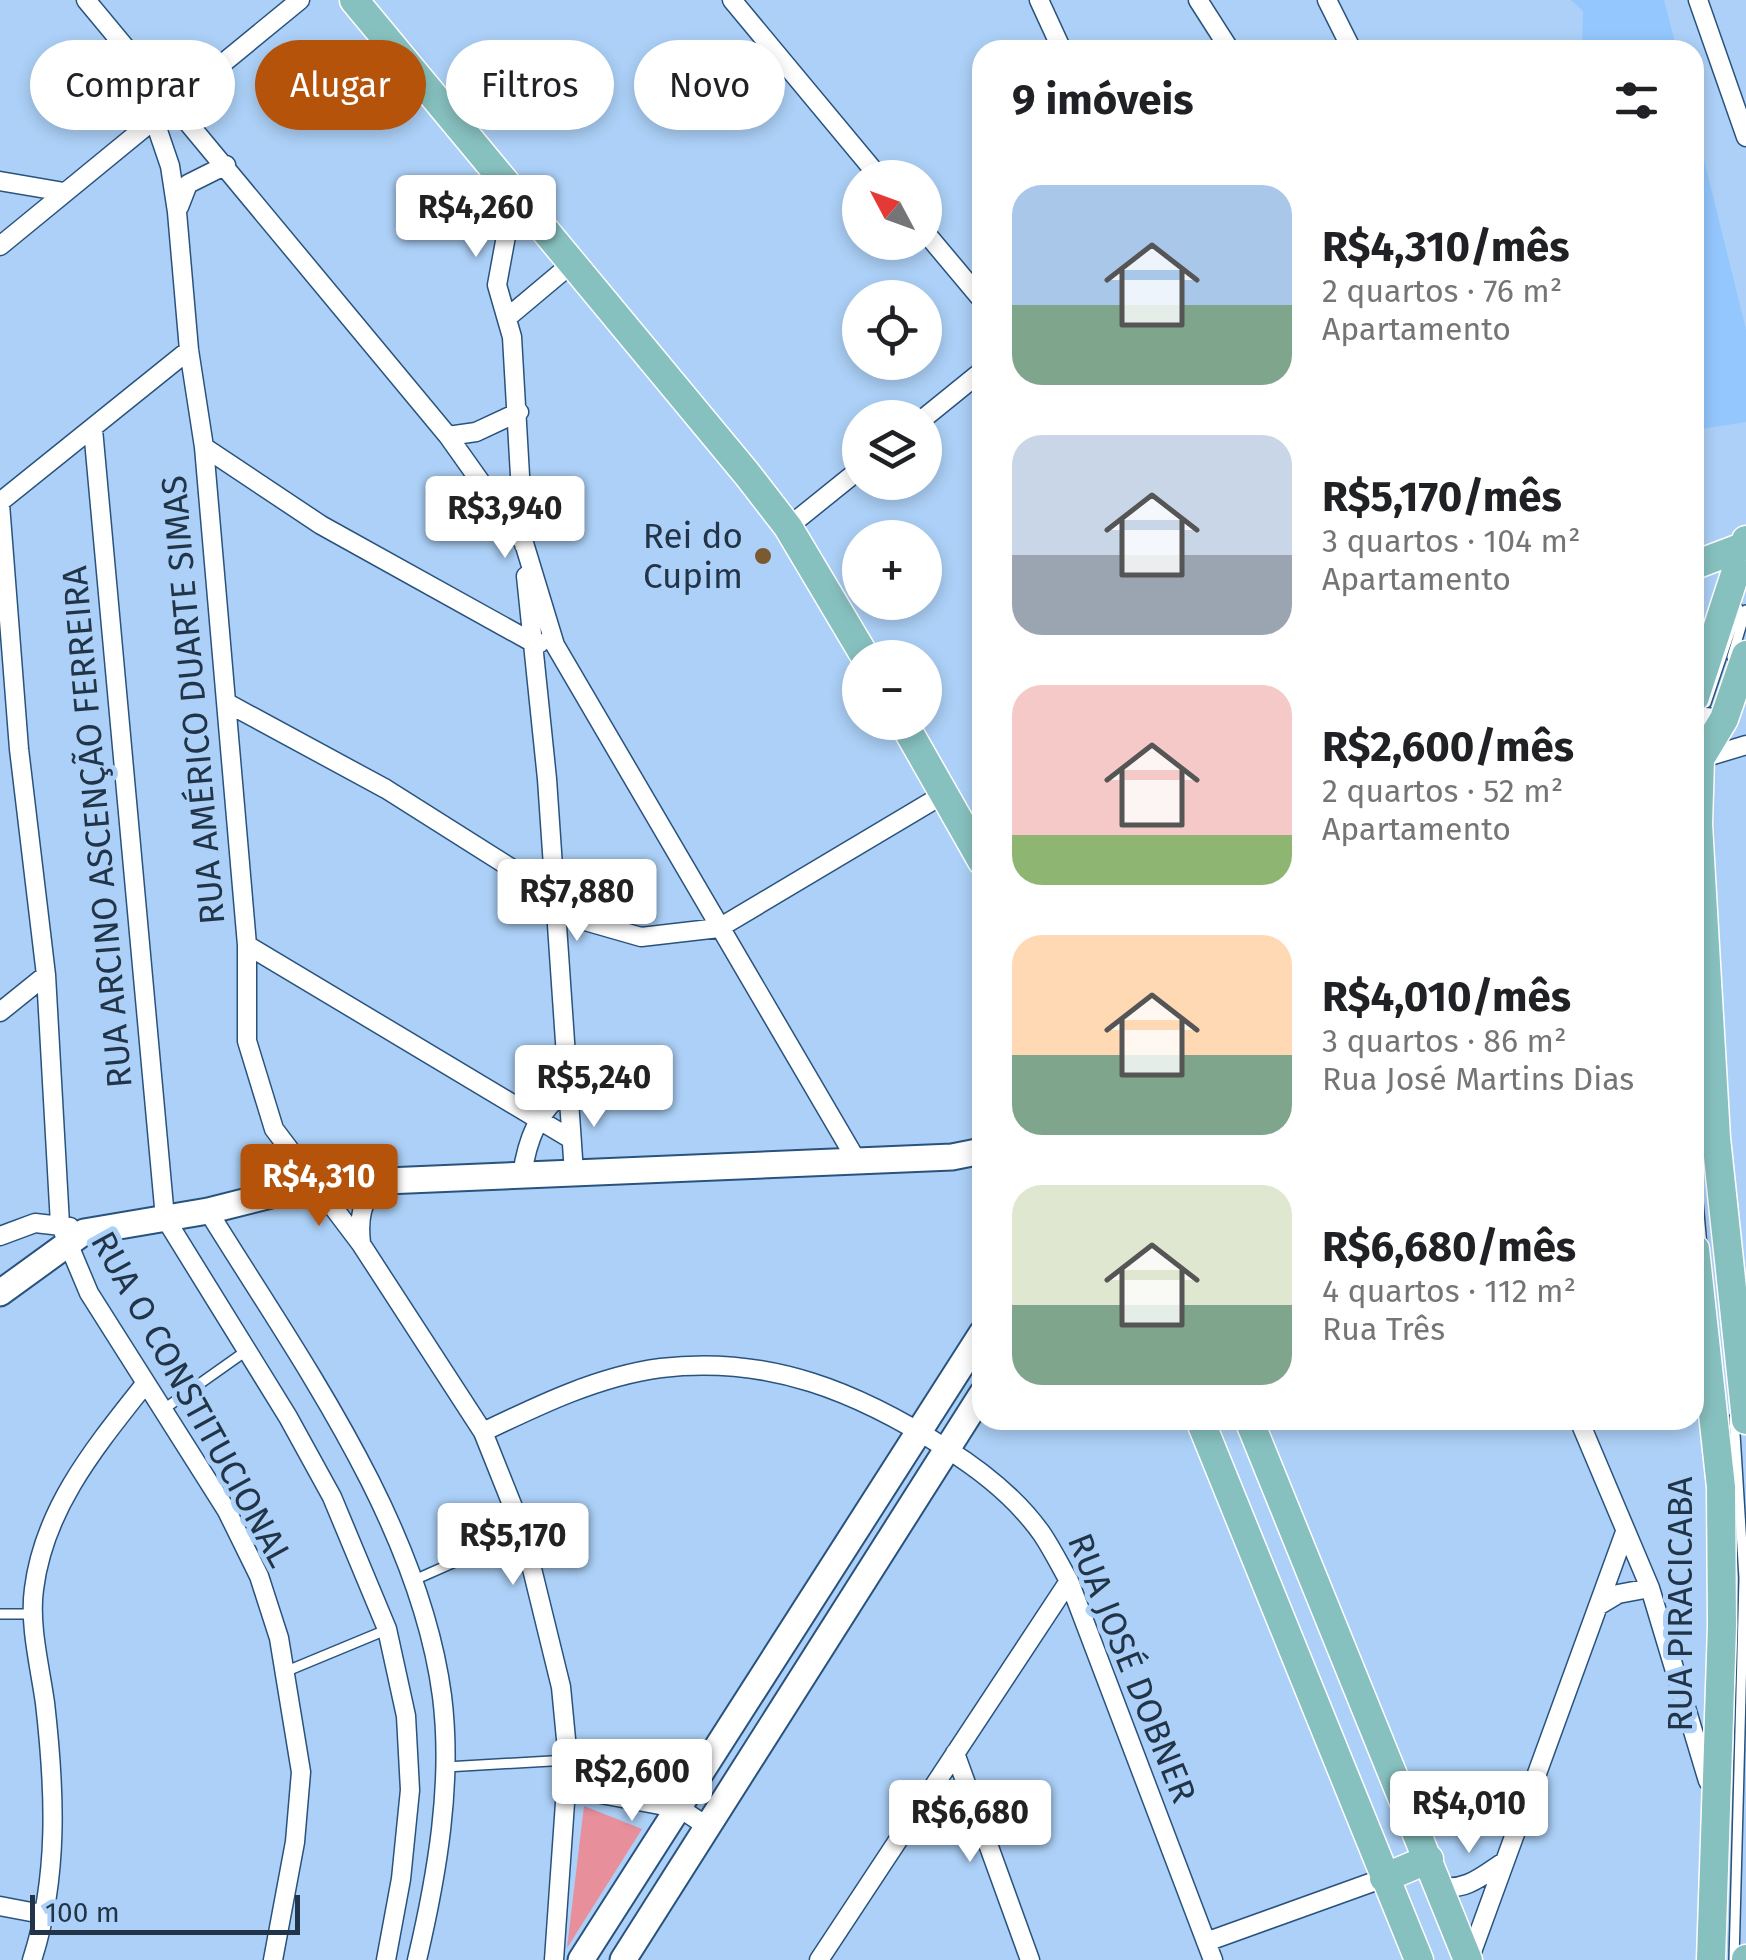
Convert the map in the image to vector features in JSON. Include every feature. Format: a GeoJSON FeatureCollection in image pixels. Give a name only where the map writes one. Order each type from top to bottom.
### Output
{"type":"FeatureCollection","features":[{"type":"Feature","properties":{"kind":"main road"},"geometry":{"type":"LineString","coordinates":[[354,0],[788,527],[855,640]]}},
{"type":"Feature","properties":{"kind":"main road"},"geometry":{"type":"LineString","coordinates":[[1704,561],[1745,543]]}},
{"type":"Feature","properties":{"kind":"main road"},"geometry":{"type":"LineString","coordinates":[[1704,716],[1745,543]]}},
{"type":"Feature","properties":{"kind":"main road"},"geometry":{"type":"LineString","coordinates":[[1704,716],[1746,655]]}},
{"type":"Feature","properties":{"kind":"main road"},"geometry":{"type":"LineString","coordinates":[[913,740],[972,843]]}},
{"type":"Feature","properties":{"kind":"main road"},"geometry":{"type":"LineString","coordinates":[[1704,929],[1716,1138],[1746,1420]]}},
{"type":"Feature","properties":{"kind":"main road"},"geometry":{"type":"LineString","coordinates":[[0,1293],[70,1233],[208,1211],[315,1184],[952,1157],[972,1153]]}},
{"type":"Feature","properties":{"kind":"main road"},"geometry":{"type":"LineString","coordinates":[[952,1157],[972,1162]]}},
{"type":"Feature","properties":{"kind":"main road","name":"RUA PIRACICABA"},"geometry":{"type":"LineString","coordinates":[[1704,1331],[1721,1487],[1708,1735],[1717,1819],[1711,1960]]}},
{"type":"Feature","properties":{"kind":"main road"},"geometry":{"type":"LineString","coordinates":[[581,1960],[972,1350]]}},
{"type":"Feature","properties":{"kind":"main road"},"geometry":{"type":"LineString","coordinates":[[622,1960],[972,1410]]}},
{"type":"Feature","properties":{"kind":"main road"},"geometry":{"type":"LineString","coordinates":[[1204,1430],[1419,1960]]}},
{"type":"Feature","properties":{"kind":"main road"},"geometry":{"type":"LineString","coordinates":[[1253,1430],[1469,1960]]}},
{"type":"Feature","properties":{"kind":"main road"},"geometry":{"type":"LineString","coordinates":[[1384,1878],[1429,1859]]}},
{"type":"Feature","properties":{"kind":"street"},"geometry":{"type":"LineString","coordinates":[[86,0],[121,40]]}},
{"type":"Feature","properties":{"kind":"street"},"geometry":{"type":"LineString","coordinates":[[235,55],[300,0]]}},
{"type":"Feature","properties":{"kind":"street"},"geometry":{"type":"LineString","coordinates":[[732,0],[865,160]]}},
{"type":"Feature","properties":{"kind":"street"},"geometry":{"type":"LineString","coordinates":[[1039,0],[1057,40]]}},
{"type":"Feature","properties":{"kind":"street"},"geometry":{"type":"LineString","coordinates":[[1327,0],[1347,40]]}},
{"type":"Feature","properties":{"kind":"street"},"geometry":{"type":"LineString","coordinates":[[1698,0],[1746,137]]}},
{"type":"Feature","properties":{"kind":"street"},"geometry":{"type":"LineString","coordinates":[[1203,2],[1224,40]]}},
{"type":"Feature","properties":{"kind":"street"},"geometry":{"type":"LineString","coordinates":[[0,246],[145,130]]}},
{"type":"Feature","properties":{"kind":"street","name":"RUA AMÉRICO DUARTE SIMAS"},"geometry":{"type":"LineString","coordinates":[[158,130],[170,166],[177,212],[189,350],[204,448],[248,945],[248,1042],[257,1084],[274,1129],[361,1244],[483,1432],[523,1532],[561,1687],[568,1760],[554,1960]]}},
{"type":"Feature","properties":{"kind":"street"},"geometry":{"type":"LineString","coordinates":[[197,130],[448,436],[524,543],[555,644],[858,1161]]}},
{"type":"Feature","properties":{"kind":"street"},"geometry":{"type":"LineString","coordinates":[[177,212],[188,184],[226,165]]}},
{"type":"Feature","properties":{"kind":"street"},"geometry":{"type":"LineString","coordinates":[[0,181],[64,192]]}},
{"type":"Feature","properties":{"kind":"street"},"geometry":{"type":"LineString","coordinates":[[519,203],[498,274],[508,317],[518,412],[530,642],[548,778],[552,894],[574,1173]]}},
{"type":"Feature","properties":{"kind":"street"},"geometry":{"type":"LineString","coordinates":[[942,252],[972,288]]}},
{"type":"Feature","properties":{"kind":"street"},"geometry":{"type":"LineString","coordinates":[[508,317],[570,265]]}},
{"type":"Feature","properties":{"kind":"street"},"geometry":{"type":"LineString","coordinates":[[0,1236],[35,1223],[70,1233],[46,975],[19,748],[0,503],[189,350]]}},
{"type":"Feature","properties":{"kind":"street"},"geometry":{"type":"LineString","coordinates":[[942,403],[972,379]]}},
{"type":"Feature","properties":{"kind":"street"},"geometry":{"type":"LineString","coordinates":[[448,436],[476,432],[518,412]]}},
{"type":"Feature","properties":{"kind":"street","name":"RUA ARCINO ASCENÇÃO FERREIRA"},"geometry":{"type":"LineString","coordinates":[[93,430],[165,1218]]}},
{"type":"Feature","properties":{"kind":"street"},"geometry":{"type":"LineString","coordinates":[[204,448],[322,525],[530,642],[555,644]]}},
{"type":"Feature","properties":{"kind":"street"},"geometry":{"type":"LineString","coordinates":[[788,527],[842,484]]}},
{"type":"Feature","properties":{"kind":"street"},"geometry":{"type":"LineString","coordinates":[[229,704],[386,788],[552,894],[586,921],[628,935],[653,937],[719,928],[944,794]]}},
{"type":"Feature","properties":{"kind":"street"},"geometry":{"type":"LineString","coordinates":[[1704,756],[1746,745]]}},
{"type":"Feature","properties":{"kind":"street"},"geometry":{"type":"LineString","coordinates":[[0,763],[19,748]]}},
{"type":"Feature","properties":{"kind":"street"},"geometry":{"type":"LineString","coordinates":[[248,945],[570,1139]]}},
{"type":"Feature","properties":{"kind":"street"},"geometry":{"type":"LineString","coordinates":[[0,1012],[46,975]]}},
{"type":"Feature","properties":{"kind":"street"},"geometry":{"type":"LineString","coordinates":[[522,1175],[526,1146],[538,1121],[554,1099],[568,1090]]}},
{"type":"Feature","properties":{"kind":"street"},"geometry":{"type":"LineString","coordinates":[[361,1244],[358,1220],[377,1181]]}},
{"type":"Feature","properties":{"kind":"street"},"geometry":{"type":"LineString","coordinates":[[208,1211],[323,1398],[412,1581],[442,1696],[444,1768],[436,1879],[417,1960]]}},
{"type":"Feature","properties":{"kind":"street"},"geometry":{"type":"LineString","coordinates":[[165,1218],[288,1416],[332,1497],[387,1629],[406,1716],[410,1790],[401,1878],[386,1960]]}},
{"type":"Feature","properties":{"kind":"street","name":"RUA O CONSTITUCIONAL"},"geometry":{"type":"LineString","coordinates":[[70,1233],[89,1293],[226,1511],[259,1576],[287,1671],[301,1772],[295,1842],[272,1960]]}},
{"type":"Feature","properties":{"kind":"street","name":"RUA JOSÉ DOBNER"},"geometry":{"type":"LineString","coordinates":[[483,1432],[548,1401],[610,1380],[659,1368],[710,1365],[813,1380],[864,1400],[948,1450],[994,1484],[1042,1533],[1068,1581],[1210,1951]]}},
{"type":"Feature","properties":{"kind":"street"},"geometry":{"type":"LineString","coordinates":[[32,1960],[46,1915],[53,1836],[47,1722],[33,1592],[44,1544],[79,1468],[145,1384]]}},
{"type":"Feature","properties":{"kind":"street"},"geometry":{"type":"LineString","coordinates":[[1583,1430],[1708,1735]]}},
{"type":"Feature","properties":{"kind":"street"},"geometry":{"type":"LineString","coordinates":[[1469,1960],[1625,1532]]}},
{"type":"Feature","properties":{"kind":"street"},"geometry":{"type":"LineString","coordinates":[[820,1960],[1068,1581]]}},
{"type":"Feature","properties":{"kind":"street"},"geometry":{"type":"LineString","coordinates":[[1598,1607],[1618,1594],[1650,1588]]}},
{"type":"Feature","properties":{"kind":"street"},"geometry":{"type":"LineString","coordinates":[[955,1753],[1030,1960]]}},
{"type":"Feature","properties":{"kind":"street"},"geometry":{"type":"LineString","coordinates":[[569,1788],[680,1810],[708,1827]]}},
{"type":"Feature","properties":{"kind":"street"},"geometry":{"type":"LineString","coordinates":[[1439,1886],[1469,1885],[1506,1861]]}},
{"type":"Feature","properties":{"kind":"street"},"geometry":{"type":"LineString","coordinates":[[1210,1951],[1384,1878]]}},
{"type":"Feature","properties":{"kind":"street"},"geometry":{"type":"LineString","coordinates":[[0,1906],[46,1915]]}},
{"type":"Feature","properties":{"kind":"street"},"geometry":{"type":"LineString","coordinates":[[833,1939],[841,1960]]}},
{"type":"Feature","properties":{"kind":"lane"},"geometry":{"type":"LineString","coordinates":[[1704,716],[1741,598]]}},
{"type":"Feature","properties":{"kind":"lane"},"geometry":{"type":"LineString","coordinates":[[1704,716],[1746,610]]}},
{"type":"Feature","properties":{"kind":"lane"},"geometry":{"type":"LineString","coordinates":[[1704,1094],[1741,1481],[1744,1598],[1734,1960]]}},
{"type":"Feature","properties":{"kind":"lane"},"geometry":{"type":"LineString","coordinates":[[1704,1249],[1730,1482],[1733,1578],[1720,1960]]}},
{"type":"Feature","properties":{"kind":"lane"},"geometry":{"type":"LineString","coordinates":[[164,1409],[246,1351]]}},
{"type":"Feature","properties":{"kind":"lane"},"geometry":{"type":"LineString","coordinates":[[412,1581],[523,1532]]}},
{"type":"Feature","properties":{"kind":"lane"},"geometry":{"type":"LineString","coordinates":[[0,1614],[34,1614]]}},
{"type":"Feature","properties":{"kind":"lane"},"geometry":{"type":"LineString","coordinates":[[287,1671],[387,1629]]}},
{"type":"Feature","properties":{"kind":"lane"},"geometry":{"type":"LineString","coordinates":[[444,1768],[568,1760]]}},
{"type":"Feature","properties":{"kind":"shaded area"},"geometry":{"type":"Polygon","coordinates":[[[1571,0],[1664,0],[1674,40],[1582,40],[1583,11],[1571,0]]]}},
{"type":"Feature","properties":{"kind":"shaded area"},"geometry":{"type":"Polygon","coordinates":[[[1704,160],[1746,330],[1746,422],[1704,429],[1704,160]]]}},
{"type":"Feature","properties":{"kind":"shaded area"},"geometry":{"type":"Polygon","coordinates":[[[584,1806],[642,1829],[567,1948],[584,1806]]]}},
{"type":"Feature","properties":{"kind":"place","name":"Rei do Cupim"},"geometry":{"type":"Point","coordinates":[763,556]}}]}
